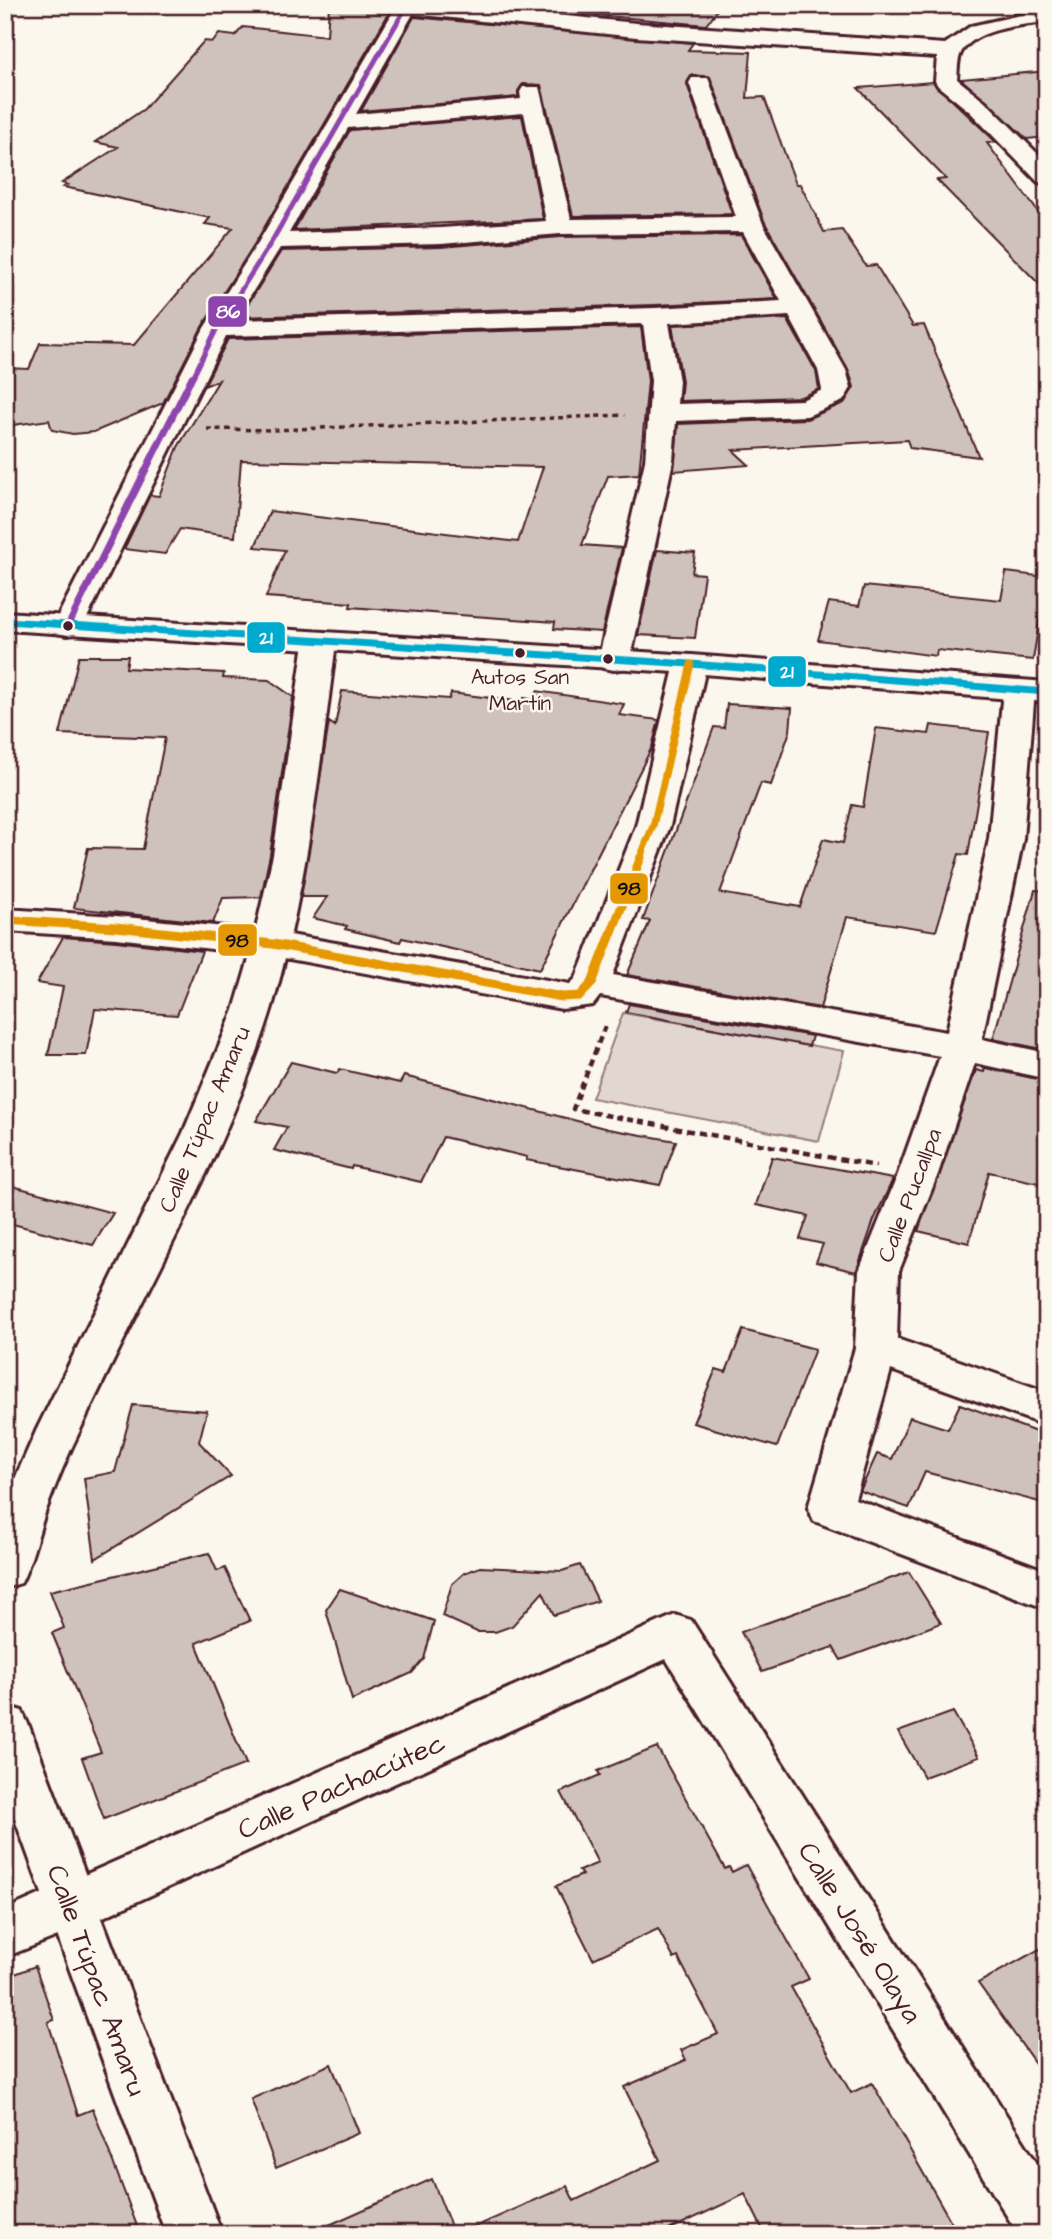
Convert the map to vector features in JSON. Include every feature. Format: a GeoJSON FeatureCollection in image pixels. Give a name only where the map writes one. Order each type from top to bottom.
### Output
{"type":"FeatureCollection","features":[{"type":"Feature","properties":{"kind":"main road"},"geometry":{"type":"LineString","coordinates":[[68,626],[217,328],[272,242],[342,122],[398,6],[636,30],[951,51]]}},
{"type":"Feature","properties":{"kind":"main road"},"geometry":{"type":"LineString","coordinates":[[1047,15],[995,25],[964,39],[951,51],[946,81],[978,107],[1047,177]]}},
{"type":"Feature","properties":{"kind":"main road"},"geometry":{"type":"LineString","coordinates":[[664,414],[807,408],[833,395],[837,388],[832,370],[751,224],[700,83]]}},
{"type":"Feature","properties":{"kind":"main road"},"geometry":{"type":"LineString","coordinates":[[342,122],[533,98],[560,227]]}},
{"type":"Feature","properties":{"kind":"main road"},"geometry":{"type":"LineString","coordinates":[[272,242],[441,236],[560,227],[751,224]]}},
{"type":"Feature","properties":{"kind":"main road"},"geometry":{"type":"LineString","coordinates":[[217,328],[655,316],[796,308]]}},
{"type":"Feature","properties":{"kind":"main road"},"geometry":{"type":"LineString","coordinates":[[614,661],[659,461],[664,414],[664,371],[655,316]]}},
{"type":"Feature","properties":{"kind":"main road"},"geometry":{"type":"LineString","coordinates":[[5,621],[320,643],[691,664],[1033,691]]}},
{"type":"Feature","properties":{"kind":"main road","name":"Calle Túpac Amaru"},"geometry":{"type":"LineString","coordinates":[[5,1570],[49,1448],[154,1236],[234,1059],[272,944],[286,880],[320,643]]}},
{"type":"Feature","properties":{"kind":"main road"},"geometry":{"type":"LineString","coordinates":[[597,989],[653,826],[691,664]]}},
{"type":"Feature","properties":{"kind":"main road","name":"Calle Pucallpa"},"geometry":{"type":"LineString","coordinates":[[1033,691],[1006,839],[962,1047],[918,1174],[879,1271],[876,1348],[830,1508],[1047,1590]]}},
{"type":"Feature","properties":{"kind":"main road"},"geometry":{"type":"LineString","coordinates":[[5,920],[116,927],[272,944],[562,996],[597,989],[962,1047],[1047,1066]]}},
{"type":"Feature","properties":{"kind":"main road"},"geometry":{"type":"LineString","coordinates":[[876,1348],[1047,1409]]}},
{"type":"Feature","properties":{"kind":"main road","name":"Calle Pachacútec"},"geometry":{"type":"LineString","coordinates":[[5,1934],[70,1908],[675,1634]]}},
{"type":"Feature","properties":{"kind":"main road","name":"Calle José Olaya"},"geometry":{"type":"LineString","coordinates":[[675,1634],[1047,2230]]}},
{"type":"Feature","properties":{"kind":"main road","name":"Calle Túpac Amaru"},"geometry":{"type":"LineString","coordinates":[[5,1726],[70,1908],[194,2234]]}},
{"type":"Feature","properties":{"kind":"path"},"geometry":{"type":"LineString","coordinates":[[167,428],[274,430],[664,414]]}},
{"type":"Feature","properties":{"kind":"path"},"geometry":{"type":"LineString","coordinates":[[597,989],[573,1109],[918,1174]]}},
{"type":"Feature","properties":{"kind":"shaded area"},"geometry":{"type":"Polygon","coordinates":[[[623,1013],[844,1051],[819,1141],[592,1098],[623,1013]]]}},
{"type":"Feature","properties":{"kind":"building"},"geometry":{"type":"Polygon","coordinates":[[[329,5],[377,5],[389,13],[257,240],[202,327],[163,403],[94,432],[73,434],[52,430],[49,420],[5,426],[5,368],[29,369],[40,343],[134,345],[233,228],[205,224],[210,218],[64,187],[68,185],[62,183],[118,147],[95,142],[144,109],[204,41],[213,42],[219,34],[235,36],[243,27],[327,36],[329,5]]]}},
{"type":"Feature","properties":{"kind":"building"},"geometry":{"type":"Polygon","coordinates":[[[486,5],[721,5],[706,25],[486,5]]]}},
{"type":"Feature","properties":{"kind":"building"},"geometry":{"type":"Polygon","coordinates":[[[414,17],[693,43],[688,50],[751,52],[747,98],[764,97],[796,184],[800,184],[824,232],[842,230],[866,266],[876,265],[913,326],[924,325],[979,457],[910,448],[907,440],[733,450],[749,465],[674,471],[678,424],[807,419],[844,403],[854,387],[848,369],[765,223],[710,77],[692,75],[687,84],[732,214],[573,216],[541,85],[523,84],[518,91],[518,97],[361,111],[414,17]]]}},
{"type":"Feature","properties":{"kind":"building"},"geometry":{"type":"Polygon","coordinates":[[[1047,71],[1047,137],[1027,139],[961,79],[1047,71]]]}},
{"type":"Feature","properties":{"kind":"building"},"geometry":{"type":"Polygon","coordinates":[[[933,82],[996,142],[987,143],[1047,224],[1047,292],[937,180],[946,179],[858,88],[933,82]]]}},
{"type":"Feature","properties":{"kind":"building"},"geometry":{"type":"Polygon","coordinates":[[[522,116],[543,219],[294,230],[350,130],[522,116]]]}},
{"type":"Feature","properties":{"kind":"building"},"geometry":{"type":"Polygon","coordinates":[[[741,235],[777,299],[240,317],[281,251],[441,247],[560,237],[741,235]]]}},
{"type":"Feature","properties":{"kind":"building"},"geometry":{"type":"Polygon","coordinates":[[[787,319],[816,371],[819,389],[801,397],[680,401],[682,381],[672,325],[787,319]]]}},
{"type":"Feature","properties":{"kind":"building"},"geometry":{"type":"Polygon","coordinates":[[[641,327],[648,381],[639,474],[608,476],[582,545],[622,548],[602,632],[554,629],[555,622],[350,607],[351,603],[266,597],[285,550],[255,547],[270,511],[518,542],[543,467],[241,460],[235,537],[180,529],[165,554],[124,549],[150,495],[159,496],[178,447],[219,380],[204,386],[228,339],[641,327]]]}},
{"type":"Feature","properties":{"kind":"building"},"geometry":{"type":"Polygon","coordinates":[[[657,550],[695,553],[692,573],[704,574],[695,638],[638,635],[657,550]]]}},
{"type":"Feature","properties":{"kind":"building"},"geometry":{"type":"Polygon","coordinates":[[[1006,572],[1046,577],[1033,660],[937,650],[936,656],[818,640],[829,602],[859,606],[864,586],[1001,600],[1006,572]]]}},
{"type":"Feature","properties":{"kind":"building"},"geometry":{"type":"Polygon","coordinates":[[[79,656],[128,656],[126,668],[224,673],[223,678],[269,680],[293,697],[270,855],[261,897],[223,898],[213,923],[74,908],[88,848],[143,849],[165,738],[60,734],[79,656]]]}},
{"type":"Feature","properties":{"kind":"building"},"geometry":{"type":"Polygon","coordinates":[[[342,691],[449,699],[451,693],[523,702],[524,698],[534,700],[537,691],[624,704],[619,715],[659,720],[652,747],[540,969],[402,938],[400,942],[313,918],[327,897],[301,897],[329,722],[335,726],[342,691]]]}},
{"type":"Feature","properties":{"kind":"building"},"geometry":{"type":"Polygon","coordinates":[[[727,704],[792,708],[790,731],[771,785],[761,783],[720,893],[800,907],[823,839],[843,843],[852,805],[863,807],[876,728],[929,734],[931,725],[989,732],[968,855],[959,854],[936,931],[847,917],[820,1008],[627,975],[650,921],[643,920],[714,727],[724,728],[727,704]]]}},
{"type":"Feature","properties":{"kind":"building"},"geometry":{"type":"Polygon","coordinates":[[[1035,890],[1047,891],[1047,1050],[993,1039],[1035,890]]]}},
{"type":"Feature","properties":{"kind":"building"},"geometry":{"type":"Polygon","coordinates":[[[63,937],[202,951],[177,1015],[95,1009],[86,1055],[48,1055],[63,987],[37,983],[63,937]]]}},
{"type":"Feature","properties":{"kind":"building"},"geometry":{"type":"Polygon","coordinates":[[[629,1004],[812,1036],[809,1046],[626,1012],[629,1004]]]}},
{"type":"Feature","properties":{"kind":"building"},"geometry":{"type":"Polygon","coordinates":[[[291,1062],[337,1073],[340,1069],[400,1083],[404,1076],[608,1129],[676,1141],[660,1185],[526,1160],[527,1157],[443,1137],[421,1182],[352,1166],[351,1169],[274,1150],[287,1127],[256,1121],[291,1062]]]}},
{"type":"Feature","properties":{"kind":"building"},"geometry":{"type":"Polygon","coordinates":[[[985,1068],[1047,1081],[1047,1185],[989,1172],[969,1243],[918,1231],[976,1070],[984,1072],[985,1068]]]}},
{"type":"Feature","properties":{"kind":"building"},"geometry":{"type":"Polygon","coordinates":[[[772,1157],[893,1179],[874,1220],[856,1272],[816,1262],[823,1244],[800,1239],[808,1216],[756,1205],[772,1157]]]}},
{"type":"Feature","properties":{"kind":"building"},"geometry":{"type":"Polygon","coordinates":[[[5,1184],[113,1213],[93,1245],[5,1222],[5,1184]]]}},
{"type":"Feature","properties":{"kind":"building"},"geometry":{"type":"Polygon","coordinates":[[[743,1330],[815,1349],[777,1447],[693,1423],[716,1369],[726,1372],[743,1330]]]}},
{"type":"Feature","properties":{"kind":"building"},"geometry":{"type":"Polygon","coordinates":[[[960,1404],[1047,1436],[1047,1504],[925,1472],[909,1508],[860,1491],[877,1454],[892,1459],[910,1417],[948,1429],[960,1404]]]}},
{"type":"Feature","properties":{"kind":"building"},"geometry":{"type":"Polygon","coordinates":[[[133,1405],[207,1411],[199,1442],[231,1476],[95,1559],[84,1478],[115,1472],[133,1405]]]}},
{"type":"Feature","properties":{"kind":"building"},"geometry":{"type":"Polygon","coordinates":[[[209,1553],[217,1571],[225,1568],[250,1621],[196,1643],[246,1764],[104,1819],[82,1758],[101,1752],[52,1633],[64,1628],[50,1591],[209,1553]]]}},
{"type":"Feature","properties":{"kind":"building"},"geometry":{"type":"Polygon","coordinates":[[[580,1565],[598,1601],[554,1615],[543,1592],[512,1626],[495,1632],[477,1632],[442,1616],[452,1584],[464,1573],[480,1567],[562,1571],[580,1565]]]}},
{"type":"Feature","properties":{"kind":"building"},"geometry":{"type":"Polygon","coordinates":[[[909,1572],[941,1623],[841,1660],[833,1647],[762,1672],[741,1632],[909,1572]]]}},
{"type":"Feature","properties":{"kind":"building"},"geometry":{"type":"Polygon","coordinates":[[[340,1589],[434,1621],[424,1659],[412,1673],[352,1700],[326,1610],[340,1589]]]}},
{"type":"Feature","properties":{"kind":"building"},"geometry":{"type":"Polygon","coordinates":[[[953,1712],[979,1757],[924,1777],[898,1732],[953,1712]]]}},
{"type":"Feature","properties":{"kind":"building"},"geometry":{"type":"Polygon","coordinates":[[[657,1747],[725,1869],[729,1867],[732,1872],[746,1865],[809,1979],[791,1987],[851,2093],[872,2083],[958,2234],[765,2234],[745,2194],[660,2234],[459,2234],[567,2186],[574,2201],[660,2160],[624,2087],[686,2060],[681,2050],[718,2034],[678,1957],[674,1959],[658,1929],[593,1959],[556,1886],[582,1875],[579,1871],[598,1863],[561,1792],[600,1775],[598,1771],[657,1747]]]}},
{"type":"Feature","properties":{"kind":"building"},"geometry":{"type":"Polygon","coordinates":[[[1047,1945],[1047,2080],[978,1983],[1047,1945]]]}},
{"type":"Feature","properties":{"kind":"building"},"geometry":{"type":"Polygon","coordinates":[[[35,1966],[54,2020],[48,2022],[78,2115],[93,2109],[140,2234],[5,2234],[5,1978],[35,1966]]]}},
{"type":"Feature","properties":{"kind":"building"},"geometry":{"type":"Polygon","coordinates":[[[331,2064],[359,2133],[276,2168],[251,2099],[331,2064]]]}},
{"type":"Feature","properties":{"kind":"building"},"geometry":{"type":"Polygon","coordinates":[[[432,2179],[454,2234],[309,2234],[432,2179]]]}},
{"type":"Feature","properties":{"kind":"transit line","name":"86"},"geometry":{"type":"LineString","coordinates":[[68,626],[217,328],[272,241],[406,7]]}},
{"type":"Feature","properties":{"kind":"transit line","name":"21"},"geometry":{"type":"LineString","coordinates":[[5,621],[691,664],[1047,692]]}},
{"type":"Feature","properties":{"kind":"transit line","name":"98"},"geometry":{"type":"LineString","coordinates":[[5,920],[116,927],[273,944],[562,997],[580,996],[592,983],[653,826],[691,664]]}},
{"type":"Feature","properties":{"kind":"place","name":"Autos San Martín"},"geometry":{"type":"Point","coordinates":[520,653]}}]}
